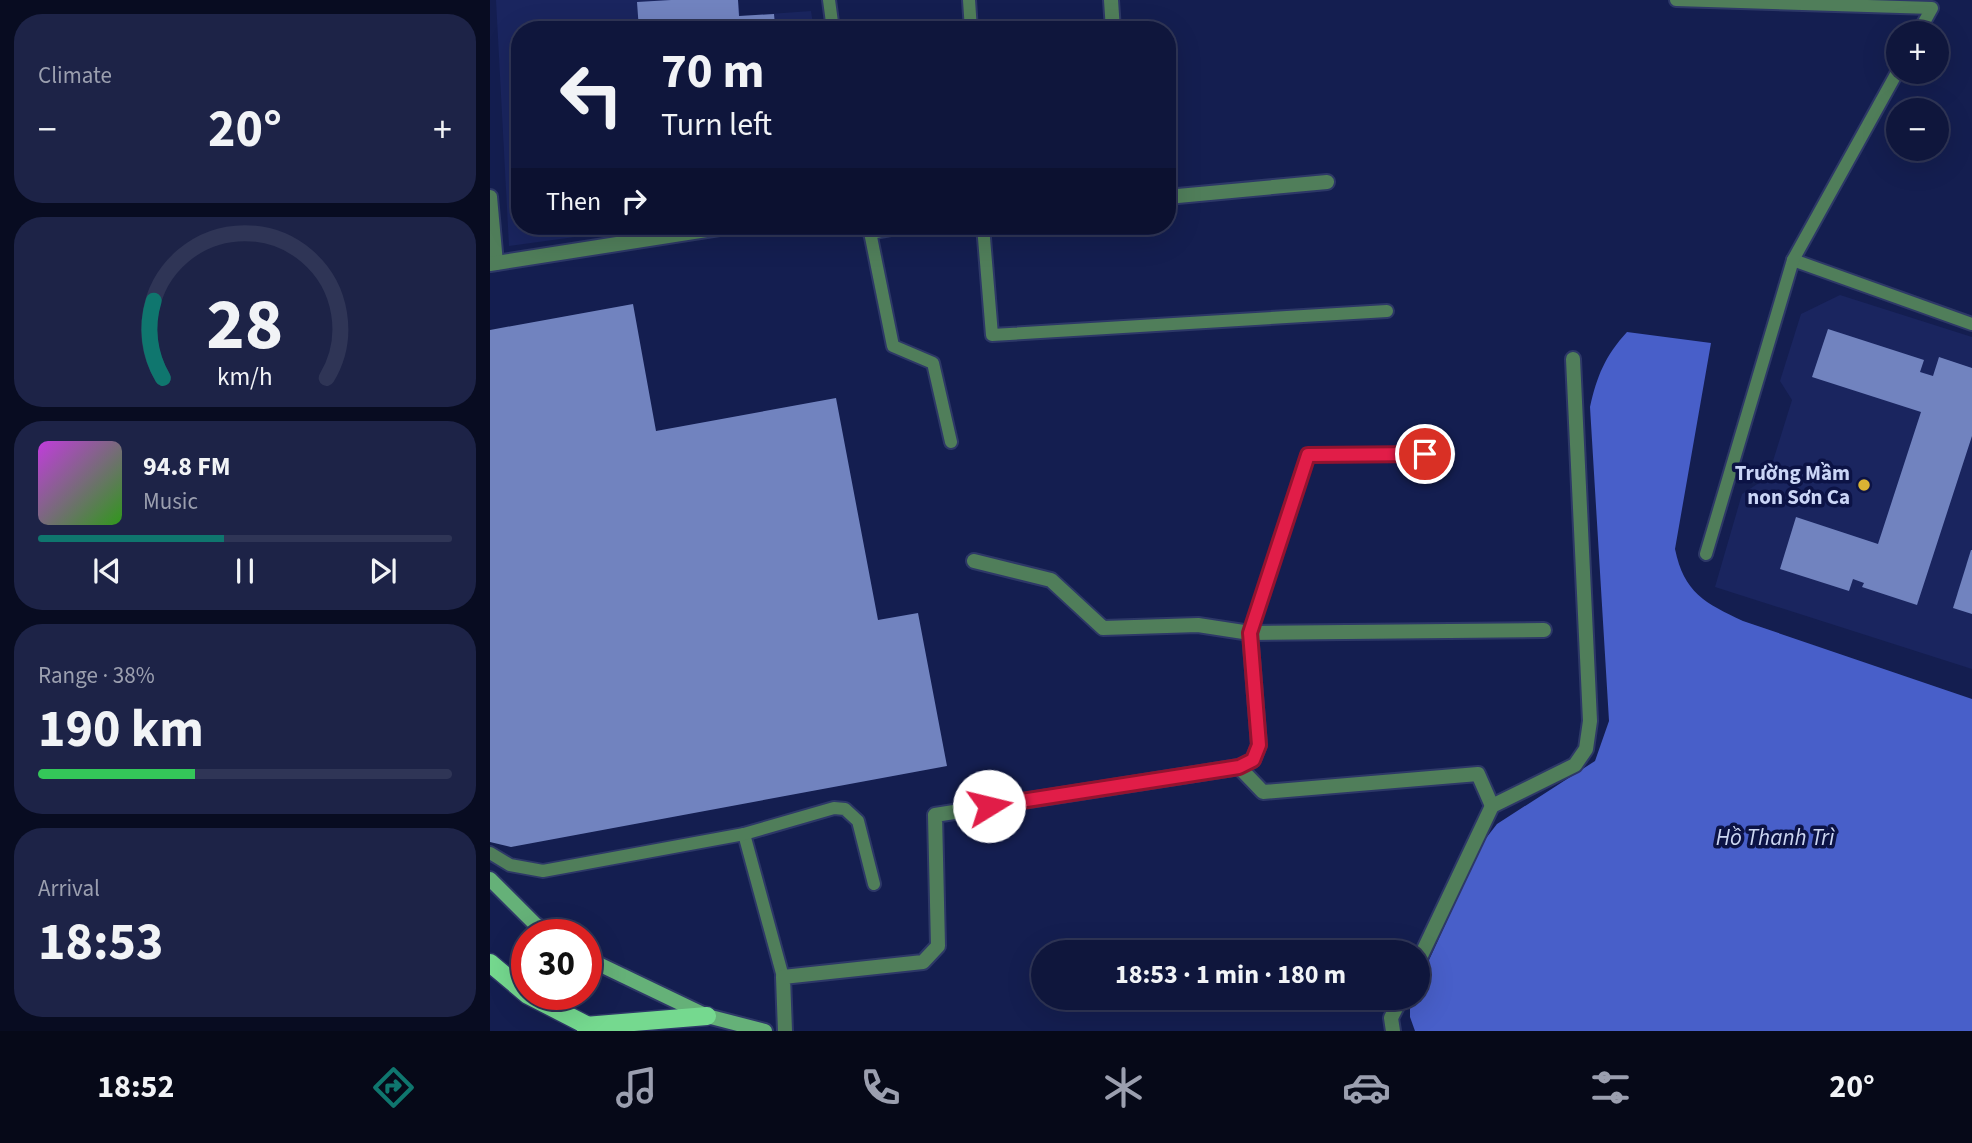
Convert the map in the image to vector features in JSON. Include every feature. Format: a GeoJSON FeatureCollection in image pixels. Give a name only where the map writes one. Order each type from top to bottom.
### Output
{"type":"FeatureCollection","features":[{"type":"Feature","properties":{"kind":"main road"},"geometry":{"type":"LineString","coordinates":[[490,963],[528,995],[591,1028],[707,1016]]}},
{"type":"Feature","properties":{"kind":"street"},"geometry":{"type":"LineString","coordinates":[[1111,0],[1112,21]]}},
{"type":"Feature","properties":{"kind":"street"},"geometry":{"type":"LineString","coordinates":[[1176,196],[1327,182]]}},
{"type":"Feature","properties":{"kind":"street"},"geometry":{"type":"LineString","coordinates":[[490,197],[493,263],[675,235]]}},
{"type":"Feature","properties":{"kind":"street"},"geometry":{"type":"LineString","coordinates":[[1428,940],[1492,806],[1575,765],[1586,749],[1590,722],[1573,359]]}},
{"type":"Feature","properties":{"kind":"street"},"geometry":{"type":"LineString","coordinates":[[974,561],[1051,580],[1102,628],[1198,625],[1250,633],[1544,630]]}},
{"type":"Feature","properties":{"kind":"street"},"geometry":{"type":"LineString","coordinates":[[785,1031],[783,977],[923,962],[938,946],[935,815],[1239,767],[1253,760],[1259,745],[1250,633]]}},
{"type":"Feature","properties":{"kind":"street"},"geometry":{"type":"LineString","coordinates":[[1239,767],[1263,792],[1478,774],[1492,806]]}},
{"type":"Feature","properties":{"kind":"street"},"geometry":{"type":"LineString","coordinates":[[490,879],[530,919]]}},
{"type":"Feature","properties":{"kind":"street"},"geometry":{"type":"LineString","coordinates":[[602,966],[707,1016],[765,1031]]}},
{"type":"Feature","properties":{"kind":"street"},"geometry":{"type":"LineString","coordinates":[[1393,1031],[1391,1018],[1395,1010]]}},
{"type":"Feature","properties":{"kind":"lane"},"geometry":{"type":"LineString","coordinates":[[829,0],[832,21]]}},
{"type":"Feature","properties":{"kind":"lane"},"geometry":{"type":"LineString","coordinates":[[970,0],[971,21]]}},
{"type":"Feature","properties":{"kind":"lane"},"geometry":{"type":"LineString","coordinates":[[1676,0],[1935,4],[1925,21]]}},
{"type":"Feature","properties":{"kind":"lane"},"geometry":{"type":"LineString","coordinates":[[1706,554],[1793,260],[1891,84]]}},
{"type":"Feature","properties":{"kind":"lane"},"geometry":{"type":"LineString","coordinates":[[870,235],[893,346],[933,363],[951,442]]}},
{"type":"Feature","properties":{"kind":"lane"},"geometry":{"type":"LineString","coordinates":[[984,235],[992,335],[1387,311]]}},
{"type":"Feature","properties":{"kind":"lane"},"geometry":{"type":"LineString","coordinates":[[1793,260],[1972,324]]}},
{"type":"Feature","properties":{"kind":"lane"},"geometry":{"type":"LineString","coordinates":[[1250,633],[1308,455],[1448,454]]}},
{"type":"Feature","properties":{"kind":"lane"},"geometry":{"type":"LineString","coordinates":[[490,853],[510,865],[543,871],[744,834],[834,808],[845,809],[859,821],[874,884]]}},
{"type":"Feature","properties":{"kind":"lane"},"geometry":{"type":"LineString","coordinates":[[744,834],[783,977]]}},
{"type":"Feature","properties":{"kind":"shaded area"},"geometry":{"type":"Polygon","coordinates":[[[496,0],[738,0],[740,16],[811,11],[813,21],[511,21],[511,235],[589,235],[509,246],[496,0]]]}},
{"type":"Feature","properties":{"kind":"shaded area","name":"Trường Mầm non Sơn Ca"},"geometry":{"type":"Polygon","coordinates":[[[1840,295],[1972,337],[1972,669],[1715,587],[1742,494],[1768,477],[1792,400],[1780,381],[1801,314],[1840,295]]]}},
{"type":"Feature","properties":{"kind":"water","name":"Hồ Thanh Trì"},"geometry":{"type":"Polygon","coordinates":[[[1627,332],[1711,343],[1675,549],[1684,576],[1698,595],[1743,621],[1972,699],[1972,1031],[1415,1031],[1410,1010],[1430,1010],[1430,958],[1483,842],[1497,824],[1595,761],[1609,721],[1590,407],[1603,367],[1627,332]]]}},
{"type":"Feature","properties":{"kind":"building"},"geometry":{"type":"Polygon","coordinates":[[[738,0],[739,16],[774,14],[775,21],[638,21],[637,2],[738,0]]]}},
{"type":"Feature","properties":{"kind":"building"},"geometry":{"type":"Polygon","coordinates":[[[633,304],[656,431],[836,398],[878,620],[918,613],[947,766],[511,847],[490,842],[490,330],[633,304]]]}},
{"type":"Feature","properties":{"kind":"building"},"geometry":{"type":"Polygon","coordinates":[[[1828,329],[1924,360],[1920,372],[1933,376],[1939,357],[1972,368],[1972,436],[1917,605],[1862,587],[1864,583],[1853,579],[1849,591],[1780,569],[1796,517],[1878,544],[1921,412],[1812,377],[1828,329]]]}},
{"type":"Feature","properties":{"kind":"building"},"geometry":{"type":"Polygon","coordinates":[[[1972,550],[1972,614],[1953,608],[1972,550]]]}},
{"type":"Feature","properties":{"kind":"place","name":"Trường Mầm non Sơn Ca"},"geometry":{"type":"Point","coordinates":[1864,485]}},
{"type":"Feature","properties":{"kind":"route"},"geometry":{"type":"LineString","coordinates":[[989,806],[1239,767],[1253,760],[1259,745],[1250,633],[1308,455],[1425,454]]}}]}
